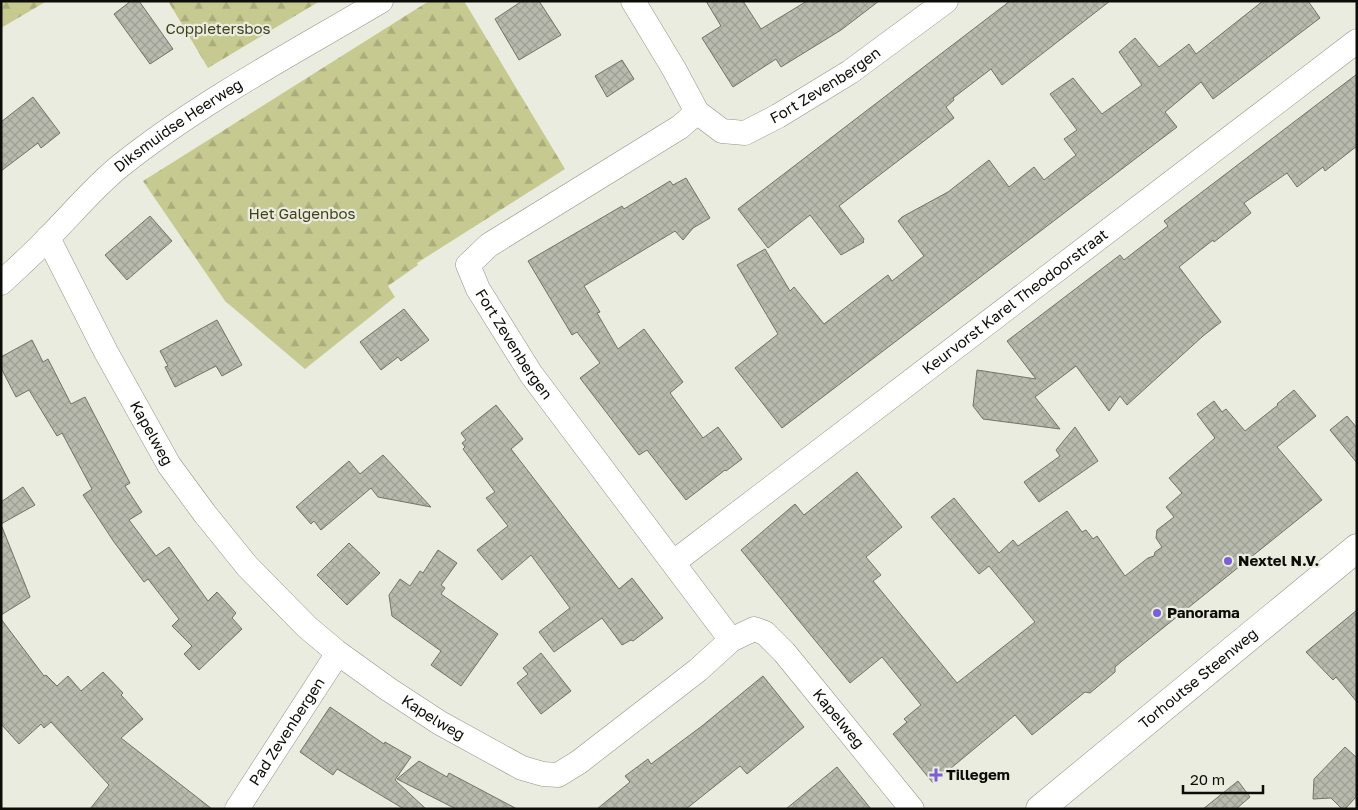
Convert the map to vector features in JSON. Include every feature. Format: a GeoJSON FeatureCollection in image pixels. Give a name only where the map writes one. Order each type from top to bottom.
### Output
{"type":"FeatureCollection","features":[{"type":"Feature","properties":{"kind":"main road","name":"Torhoutse Steenweg"},"geometry":{"type":"LineString","coordinates":[[1040,809],[1357,548]]}},
{"type":"Feature","properties":{"kind":"street","name":"Diksmuidse Heerweg"},"geometry":{"type":"LineString","coordinates":[[1,283],[118,167],[161,134],[212,101],[381,1]]}},
{"type":"Feature","properties":{"kind":"street","name":"Fort Zevenbergen"},"geometry":{"type":"LineString","coordinates":[[633,1],[674,69],[697,112],[722,131],[745,132],[778,116],[850,72],[946,1]]}},
{"type":"Feature","properties":{"kind":"street","name":"Keurvorst Karel Theodoorstraat"},"geometry":{"type":"LineString","coordinates":[[674,562],[1357,41]]}},
{"type":"Feature","properties":{"kind":"street","name":"Fort Zevenbergen"},"geometry":{"type":"LineString","coordinates":[[697,112],[680,126],[490,244],[468,265],[478,289],[531,374],[731,640]]}},
{"type":"Feature","properties":{"kind":"street","name":"Kapelweg"},"geometry":{"type":"LineString","coordinates":[[48,238],[106,352],[169,465],[205,514],[246,566],[308,627],[338,653],[388,689],[440,722],[522,768],[544,774],[558,775],[579,762],[698,670],[731,640],[754,629],[765,633],[773,640],[912,809]]}},
{"type":"Feature","properties":{"kind":"street","name":"Pad Zevenbergen"},"geometry":{"type":"LineString","coordinates":[[237,809],[338,653]]}},
{"type":"Feature","properties":{"kind":"green space"},"geometry":{"type":"Polygon","coordinates":[[[1,1],[47,1],[1,28],[1,1]]]}},
{"type":"Feature","properties":{"kind":"green space","name":"Coppietersbos"},"geometry":{"type":"Polygon","coordinates":[[[168,1],[320,1],[208,68],[168,1]]]}},
{"type":"Feature","properties":{"kind":"green space","name":"Het Galgenbos"},"geometry":{"type":"Polygon","coordinates":[[[429,1],[464,1],[565,169],[417,263],[418,265],[388,286],[395,297],[305,369],[225,301],[143,181],[429,1]]]}},
{"type":"Feature","properties":{"kind":"building"},"geometry":{"type":"Polygon","coordinates":[[[131,1],[139,1],[173,49],[150,64],[114,14],[131,1]]]}},
{"type":"Feature","properties":{"kind":"building"},"geometry":{"type":"Polygon","coordinates":[[[522,1],[539,1],[561,35],[519,60],[495,19],[522,1]]]}},
{"type":"Feature","properties":{"kind":"building"},"geometry":{"type":"Polygon","coordinates":[[[706,1],[743,1],[761,29],[807,1],[879,1],[841,30],[781,67],[776,59],[733,87],[702,38],[721,26],[706,1]]]}},
{"type":"Feature","properties":{"kind":"building"},"geometry":{"type":"Polygon","coordinates":[[[1010,1],[1110,1],[1002,85],[991,69],[953,98],[954,100],[946,107],[954,118],[839,206],[864,239],[864,242],[841,255],[810,215],[768,248],[738,209],[1010,1]]]}},
{"type":"Feature","properties":{"kind":"building"},"geometry":{"type":"Polygon","coordinates":[[[1263,1],[1308,1],[1320,18],[1213,99],[1201,82],[1165,112],[1177,127],[782,428],[735,368],[778,334],[737,265],[765,249],[790,291],[794,287],[824,324],[888,275],[892,281],[924,256],[898,221],[902,217],[948,192],[989,160],[1009,187],[1034,167],[1044,180],[1076,155],[1064,139],[1077,130],[1050,94],[1073,78],[1102,114],[1142,85],[1119,52],[1135,38],[1159,67],[1189,44],[1196,54],[1263,1]]]}},
{"type":"Feature","properties":{"kind":"building"},"geometry":{"type":"Polygon","coordinates":[[[622,60],[634,79],[607,97],[595,76],[622,60]]]}},
{"type":"Feature","properties":{"kind":"building"},"geometry":{"type":"Polygon","coordinates":[[[1357,74],[1357,146],[1325,171],[1323,167],[1297,187],[1287,173],[1244,203],[1251,213],[1179,267],[1221,322],[1127,405],[1120,396],[1109,411],[1076,366],[1035,397],[1060,429],[983,419],[973,406],[977,370],[1036,379],[1007,341],[1120,255],[1124,260],[1168,226],[1164,221],[1357,74]]]}},
{"type":"Feature","properties":{"kind":"building"},"geometry":{"type":"Polygon","coordinates":[[[33,97],[60,133],[41,148],[38,143],[1,171],[1,122],[33,97]]]}},
{"type":"Feature","properties":{"kind":"building"},"geometry":{"type":"Polygon","coordinates":[[[686,178],[710,218],[693,228],[683,240],[675,231],[584,286],[600,312],[597,313],[618,349],[644,329],[683,382],[670,393],[703,438],[718,427],[742,459],[686,500],[647,450],[639,455],[580,378],[600,363],[577,332],[572,335],[528,261],[622,206],[624,209],[670,181],[673,185],[686,178]]]}},
{"type":"Feature","properties":{"kind":"building"},"geometry":{"type":"Polygon","coordinates":[[[150,216],[172,241],[127,280],[105,255],[150,216]]]}},
{"type":"Feature","properties":{"kind":"building"},"geometry":{"type":"Polygon","coordinates":[[[404,309],[429,340],[401,361],[398,357],[381,370],[360,342],[404,309]]]}},
{"type":"Feature","properties":{"kind":"building"},"geometry":{"type":"Polygon","coordinates":[[[217,320],[242,365],[222,376],[216,366],[175,387],[165,367],[168,366],[160,351],[217,320]]]}},
{"type":"Feature","properties":{"kind":"building"},"geometry":{"type":"Polygon","coordinates":[[[32,340],[43,362],[48,359],[71,404],[85,397],[130,483],[125,486],[142,512],[129,520],[156,556],[169,547],[208,601],[217,592],[236,613],[232,618],[242,629],[199,670],[184,654],[192,646],[172,626],[179,619],[148,579],[144,582],[114,542],[83,495],[92,489],[62,433],[57,436],[29,390],[16,397],[1,368],[1,357],[32,340]]]}},
{"type":"Feature","properties":{"kind":"building"},"geometry":{"type":"Polygon","coordinates":[[[1294,390],[1316,416],[1277,447],[1322,500],[1122,661],[1115,667],[1115,672],[1090,693],[1085,692],[1032,735],[1015,715],[933,783],[893,734],[907,722],[904,719],[921,705],[882,657],[850,683],[741,550],[795,504],[804,515],[857,472],[902,527],[866,557],[881,575],[873,581],[957,683],[1035,622],[989,566],[979,574],[931,517],[954,498],[999,553],[1013,540],[1018,546],[1067,511],[1082,532],[1086,530],[1093,539],[1097,536],[1125,576],[1148,558],[1154,556],[1155,552],[1162,547],[1156,538],[1157,530],[1174,517],[1166,507],[1182,493],[1169,478],[1215,438],[1197,414],[1214,401],[1222,412],[1226,409],[1245,431],[1294,390]]]}},
{"type":"Feature","properties":{"kind":"building"},"geometry":{"type":"Polygon","coordinates":[[[496,405],[523,439],[511,449],[619,589],[632,578],[663,618],[633,641],[631,640],[622,645],[602,618],[554,652],[539,632],[570,608],[531,555],[502,580],[477,550],[508,526],[486,498],[495,492],[463,449],[465,447],[462,443],[466,440],[461,433],[496,405]]]}},
{"type":"Feature","properties":{"kind":"building"},"geometry":{"type":"Polygon","coordinates":[[[1347,416],[1357,428],[1357,463],[1330,430],[1347,416]]]}},
{"type":"Feature","properties":{"kind":"building"},"geometry":{"type":"Polygon","coordinates":[[[1075,427],[1098,461],[1039,502],[1024,482],[1060,456],[1056,450],[1075,427]]]}},
{"type":"Feature","properties":{"kind":"building"},"geometry":{"type":"Polygon","coordinates":[[[383,455],[431,507],[378,497],[371,488],[321,530],[314,521],[311,524],[296,507],[349,461],[360,474],[383,455]]]}},
{"type":"Feature","properties":{"kind":"building"},"geometry":{"type":"Polygon","coordinates":[[[23,487],[35,505],[1,524],[1,502],[23,487]]]}},
{"type":"Feature","properties":{"kind":"building"},"geometry":{"type":"Polygon","coordinates":[[[1,528],[30,597],[1,615],[1,528]]]}},
{"type":"Feature","properties":{"kind":"building"},"geometry":{"type":"Polygon","coordinates":[[[349,543],[380,573],[347,605],[317,575],[349,543]]]}},
{"type":"Feature","properties":{"kind":"building"},"geometry":{"type":"Polygon","coordinates":[[[438,550],[457,563],[441,585],[445,588],[441,594],[498,634],[461,686],[431,665],[441,651],[392,616],[389,595],[400,579],[410,586],[420,571],[423,573],[438,550]]]}},
{"type":"Feature","properties":{"kind":"building"},"geometry":{"type":"Polygon","coordinates":[[[1357,610],[1357,702],[1336,677],[1333,680],[1306,652],[1357,610]]]}},
{"type":"Feature","properties":{"kind":"building"},"geometry":{"type":"Polygon","coordinates":[[[1,619],[44,676],[46,675],[57,686],[68,676],[81,691],[103,672],[123,693],[121,695],[143,719],[121,738],[212,809],[90,809],[109,785],[51,722],[44,728],[41,724],[19,744],[1,724],[1,619]]]}},
{"type":"Feature","properties":{"kind":"building"},"geometry":{"type":"Polygon","coordinates":[[[541,653],[571,691],[541,714],[517,683],[528,674],[523,668],[541,653]]]}},
{"type":"Feature","properties":{"kind":"building"},"geometry":{"type":"Polygon","coordinates":[[[763,676],[804,727],[747,774],[740,766],[686,809],[597,809],[630,782],[625,776],[648,759],[651,764],[702,726],[763,676]]]}},
{"type":"Feature","properties":{"kind":"building"},"geometry":{"type":"Polygon","coordinates":[[[330,707],[384,744],[385,742],[411,757],[395,780],[426,809],[404,809],[337,769],[333,775],[300,752],[330,707]]]}},
{"type":"Feature","properties":{"kind":"building"},"geometry":{"type":"Polygon","coordinates":[[[1345,747],[1357,758],[1357,796],[1345,809],[1342,809],[1331,798],[1313,799],[1314,779],[1345,747]]]}},
{"type":"Feature","properties":{"kind":"building"},"geometry":{"type":"Polygon","coordinates":[[[419,761],[447,777],[449,773],[517,809],[456,809],[397,779],[419,761]]]}},
{"type":"Feature","properties":{"kind":"building"},"geometry":{"type":"Polygon","coordinates":[[[837,767],[871,809],[786,809],[837,767]]]}},
{"type":"Feature","properties":{"kind":"building"},"geometry":{"type":"Polygon","coordinates":[[[1238,781],[1250,797],[1236,809],[1203,809],[1238,781]]]}},
{"type":"Feature","properties":{"kind":"place","name":"Nextel N.V."},"geometry":{"type":"Point","coordinates":[1228,561]}},
{"type":"Feature","properties":{"kind":"place","name":"Panorama"},"geometry":{"type":"Point","coordinates":[1157,613]}},
{"type":"Feature","properties":{"kind":"place","name":"Tillegem"},"geometry":{"type":"Point","coordinates":[936,775]}}]}
